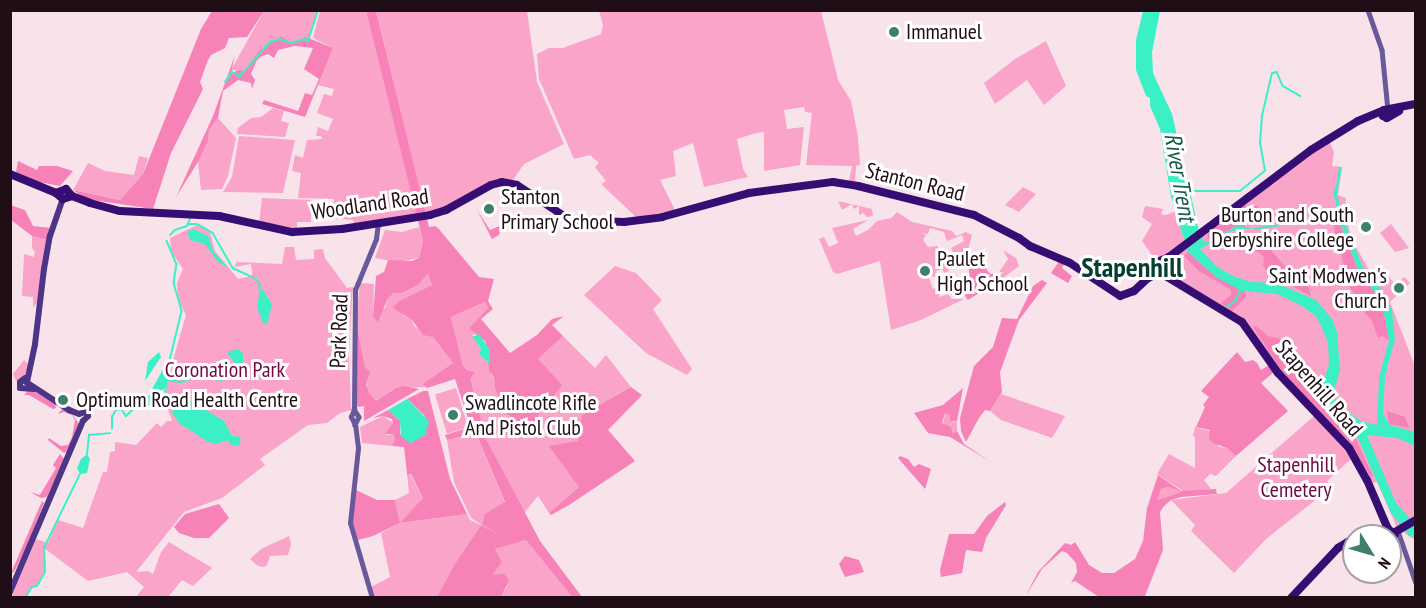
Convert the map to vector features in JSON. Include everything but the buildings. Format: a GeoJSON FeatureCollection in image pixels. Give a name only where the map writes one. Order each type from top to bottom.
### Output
{"type":"FeatureCollection","features":[{"type":"Feature","properties":{"kind":"highway"},"geometry":{"type":"LineString","coordinates":[[1386,111],[1415,105]]}},
{"type":"Feature","properties":{"kind":"highway"},"geometry":{"type":"LineString","coordinates":[[1160,268],[1179,249],[1288,166],[1325,141],[1386,111],[1415,105]]}},
{"type":"Feature","properties":{"kind":"highway"},"geometry":{"type":"LineString","coordinates":[[10,174],[64,195]]}},
{"type":"Feature","properties":{"kind":"highway","name":"Woodland Road"},"geometry":{"type":"LineString","coordinates":[[64,195],[107,208],[148,214],[227,217],[292,232],[342,230],[421,216],[446,210],[486,187],[502,182],[521,188],[564,217],[585,222],[650,220],[729,198],[789,187]]}},
{"type":"Feature","properties":{"kind":"highway","name":"Stanton Road"},"geometry":{"type":"LineString","coordinates":[[789,187],[824,182],[858,186],[961,211],[1030,247],[1070,264],[1115,293],[1126,295],[1160,268]]}},
{"type":"Feature","properties":{"kind":"highway","name":"Stapenhill Road"},"geometry":{"type":"LineString","coordinates":[[1160,268],[1170,278],[1242,322],[1278,374],[1349,448],[1388,524]]}},
{"type":"Feature","properties":{"kind":"highway"},"geometry":{"type":"LineString","coordinates":[[1291,597],[1342,546]]}},
{"type":"Feature","properties":{"kind":"main road"},"geometry":{"type":"LineString","coordinates":[[1368,10],[1383,56],[1386,111]]}},
{"type":"Feature","properties":{"kind":"main road"},"geometry":{"type":"LineString","coordinates":[[10,592],[81,417],[28,383],[48,247],[64,195]]}},
{"type":"Feature","properties":{"kind":"main road","name":"Park Road"},"geometry":{"type":"LineString","coordinates":[[372,597],[350,524],[358,448],[355,417],[355,290],[376,239],[378,223]]}},
{"type":"Feature","properties":{"kind":"main road"},"geometry":{"type":"LineString","coordinates":[[1402,553],[1416,583]]}},
{"type":"Feature","properties":{"kind":"green space"},"geometry":{"type":"Polygon","coordinates":[[[376,10],[527,11],[537,82],[564,144],[524,164],[513,180],[502,178],[450,207],[425,214],[376,10]]]}},
{"type":"Feature","properties":{"kind":"green space"},"geometry":{"type":"Polygon","coordinates":[[[264,11],[317,11],[309,37],[293,43],[281,36],[245,71],[231,70],[264,11]]]}},
{"type":"Feature","properties":{"kind":"green space"},"geometry":{"type":"Polygon","coordinates":[[[320,11],[366,11],[417,215],[354,223],[353,220],[332,218],[334,199],[298,198],[301,173],[292,171],[295,155],[303,158],[307,140],[322,139],[321,136],[316,136],[318,127],[328,131],[333,119],[317,113],[324,94],[332,96],[334,89],[318,85],[333,48],[313,38],[320,11]]]}},
{"type":"Feature","properties":{"kind":"green space"},"geometry":{"type":"Polygon","coordinates":[[[599,11],[821,11],[838,80],[851,101],[858,137],[860,165],[856,166],[855,182],[849,181],[852,166],[806,165],[812,113],[805,112],[804,107],[784,110],[787,129],[804,127],[800,165],[764,171],[764,132],[756,133],[737,139],[743,169],[748,177],[704,187],[693,143],[673,151],[676,176],[660,180],[675,210],[637,218],[601,184],[606,181],[595,167],[599,163],[590,155],[574,159],[539,79],[537,54],[549,48],[563,48],[601,34],[603,25],[599,11]]]}},
{"type":"Feature","properties":{"kind":"green space"},"geometry":{"type":"Polygon","coordinates":[[[1046,41],[1066,86],[1044,105],[1027,80],[995,104],[984,83],[1015,59],[1046,41]]]}},
{"type":"Feature","properties":{"kind":"green space"},"geometry":{"type":"Polygon","coordinates":[[[273,108],[284,111],[281,121],[289,123],[285,137],[237,134],[238,128],[251,118],[261,117],[273,108]]]}},
{"type":"Feature","properties":{"kind":"green space"},"geometry":{"type":"Polygon","coordinates":[[[218,118],[236,138],[228,176],[222,189],[201,190],[198,162],[208,141],[209,130],[218,118]]]}},
{"type":"Feature","properties":{"kind":"green space"},"geometry":{"type":"Polygon","coordinates":[[[239,136],[295,140],[283,193],[223,192],[232,177],[239,136]]]}},
{"type":"Feature","properties":{"kind":"green space"},"geometry":{"type":"Polygon","coordinates":[[[1329,141],[1334,152],[1332,166],[1342,167],[1338,195],[1346,198],[1345,214],[1352,240],[1373,277],[1383,270],[1396,285],[1404,277],[1410,283],[1390,302],[1415,366],[1415,540],[1402,531],[1402,524],[1395,524],[1377,482],[1373,483],[1344,439],[1286,380],[1240,317],[1169,274],[1167,267],[1154,258],[1142,241],[1152,224],[1142,217],[1145,206],[1163,209],[1161,214],[1166,215],[1176,211],[1187,250],[1200,236],[1329,141]]]}},
{"type":"Feature","properties":{"kind":"green space"},"geometry":{"type":"Polygon","coordinates":[[[139,156],[148,158],[143,174],[120,200],[73,190],[88,163],[105,171],[134,175],[139,156]]]}},
{"type":"Feature","properties":{"kind":"green space"},"geometry":{"type":"Polygon","coordinates":[[[1023,187],[1036,194],[1019,212],[1005,205],[1023,187]]]}},
{"type":"Feature","properties":{"kind":"green space"},"geometry":{"type":"Polygon","coordinates":[[[262,198],[311,200],[311,222],[297,222],[297,230],[259,223],[262,198]]]}},
{"type":"Feature","properties":{"kind":"green space"},"geometry":{"type":"Polygon","coordinates":[[[838,201],[852,204],[842,210],[838,201]]]}},
{"type":"Feature","properties":{"kind":"green space"},"geometry":{"type":"Polygon","coordinates":[[[852,204],[872,209],[873,216],[867,217],[863,213],[859,215],[859,206],[854,209],[852,204]]]}},
{"type":"Feature","properties":{"kind":"green space","name":"Paulet High School"},"geometry":{"type":"Polygon","coordinates":[[[897,212],[912,222],[952,231],[956,236],[966,232],[972,235],[965,261],[959,265],[951,248],[964,241],[962,235],[947,241],[944,232],[930,228],[928,234],[922,233],[926,235],[923,240],[928,247],[938,246],[938,255],[941,255],[949,271],[944,273],[942,269],[936,271],[938,276],[935,277],[928,275],[933,289],[936,288],[940,297],[948,294],[952,299],[964,299],[921,320],[891,330],[880,261],[837,274],[833,272],[819,239],[824,237],[829,247],[838,243],[832,228],[868,220],[853,229],[856,236],[868,230],[877,221],[891,218],[897,212]]]}},
{"type":"Feature","properties":{"kind":"green space"},"geometry":{"type":"Polygon","coordinates":[[[1391,224],[1409,248],[1395,252],[1380,233],[1391,224]]]}},
{"type":"Feature","properties":{"kind":"green space","name":"Coronation Park"},"geometry":{"type":"Polygon","coordinates":[[[197,225],[210,232],[215,251],[238,279],[252,276],[252,271],[251,264],[234,267],[237,262],[282,264],[285,247],[294,247],[296,260],[314,259],[314,250],[323,249],[325,258],[347,288],[353,287],[349,352],[351,410],[340,413],[327,423],[308,425],[260,459],[265,465],[222,498],[184,512],[136,572],[148,571],[153,574],[161,552],[169,542],[212,568],[193,586],[182,580],[168,597],[136,597],[144,587],[127,572],[88,581],[44,548],[46,568],[37,586],[32,587],[25,597],[11,598],[36,539],[48,543],[58,520],[83,528],[103,472],[107,472],[110,452],[115,451],[115,442],[136,445],[157,423],[161,427],[167,421],[172,421],[165,400],[167,381],[186,315],[178,299],[177,283],[183,269],[171,251],[170,238],[197,225]]]}},
{"type":"Feature","properties":{"kind":"green space"},"geometry":{"type":"Polygon","coordinates":[[[419,227],[423,241],[419,258],[398,262],[375,258],[385,230],[402,232],[419,227]]]}},
{"type":"Feature","properties":{"kind":"green space"},"geometry":{"type":"Polygon","coordinates":[[[32,236],[48,240],[37,303],[33,307],[33,297],[22,296],[24,254],[34,257],[35,252],[32,248],[32,236]]]}},
{"type":"Feature","properties":{"kind":"green space"},"geometry":{"type":"Polygon","coordinates":[[[1003,250],[1016,258],[1019,266],[999,281],[995,277],[1004,272],[999,272],[1008,259],[1003,250]]]}},
{"type":"Feature","properties":{"kind":"green space"},"geometry":{"type":"Polygon","coordinates":[[[615,266],[636,273],[662,300],[653,309],[692,369],[687,375],[646,353],[584,295],[615,266]]]}},
{"type":"Feature","properties":{"kind":"green space"},"geometry":{"type":"Polygon","coordinates":[[[428,272],[432,285],[399,301],[403,315],[412,320],[414,326],[433,337],[453,363],[424,384],[426,387],[396,388],[376,401],[366,390],[369,372],[365,367],[356,321],[360,283],[374,284],[373,317],[385,308],[388,298],[394,293],[402,293],[418,285],[428,272]]]}},
{"type":"Feature","properties":{"kind":"green space"},"geometry":{"type":"Polygon","coordinates":[[[967,275],[964,293],[952,297],[950,293],[957,290],[956,286],[960,283],[956,279],[967,275]]]}},
{"type":"Feature","properties":{"kind":"green space"},"geometry":{"type":"Polygon","coordinates":[[[485,302],[488,308],[469,328],[479,334],[472,335],[481,348],[479,354],[488,363],[504,411],[515,421],[538,359],[563,336],[595,368],[606,355],[631,387],[582,415],[579,487],[549,513],[538,496],[524,513],[486,439],[469,379],[473,375],[463,366],[451,317],[485,302]]]}},
{"type":"Feature","properties":{"kind":"green space"},"geometry":{"type":"Polygon","coordinates":[[[24,360],[28,364],[26,374],[16,381],[13,374],[24,360]]]}},
{"type":"Feature","properties":{"kind":"green space","name":"Swadlincote Rifle And Pistol Club"},"geometry":{"type":"Polygon","coordinates":[[[456,388],[468,427],[447,434],[435,394],[456,388]]]}},
{"type":"Feature","properties":{"kind":"green space"},"geometry":{"type":"Polygon","coordinates":[[[1001,394],[1065,416],[1052,438],[1001,420],[990,411],[1001,394]]]}},
{"type":"Feature","properties":{"kind":"green space"},"geometry":{"type":"Polygon","coordinates":[[[945,413],[951,415],[953,422],[957,421],[957,431],[954,433],[950,427],[943,425],[945,413]]]}},
{"type":"Feature","properties":{"kind":"green space"},"geometry":{"type":"Polygon","coordinates":[[[383,416],[393,423],[386,435],[393,434],[395,439],[392,446],[362,443],[360,427],[383,416]]]}},
{"type":"Feature","properties":{"kind":"green space","name":"Stapenhill Cemetery"},"geometry":{"type":"Polygon","coordinates":[[[1314,416],[1353,457],[1327,481],[1332,487],[1266,539],[1234,573],[1191,531],[1195,525],[1171,500],[1226,493],[1314,416]]]}},
{"type":"Feature","properties":{"kind":"green space"},"geometry":{"type":"Polygon","coordinates":[[[1195,427],[1210,431],[1219,447],[1227,448],[1236,456],[1216,476],[1210,474],[1204,480],[1211,489],[1186,493],[1157,474],[1169,454],[1195,468],[1195,437],[1193,436],[1195,427]]]}},
{"type":"Feature","properties":{"kind":"green space"},"geometry":{"type":"Polygon","coordinates":[[[476,433],[505,503],[486,514],[482,525],[471,518],[454,482],[447,440],[476,433]]]}},
{"type":"Feature","properties":{"kind":"green space"},"geometry":{"type":"Polygon","coordinates":[[[407,474],[410,474],[423,498],[401,523],[467,514],[470,520],[481,525],[454,565],[437,597],[374,597],[371,587],[390,577],[381,533],[400,523],[395,500],[409,493],[407,474]]]}},
{"type":"Feature","properties":{"kind":"green space"},"geometry":{"type":"Polygon","coordinates":[[[1169,487],[1181,492],[1157,500],[1161,489],[1169,487]]]}},
{"type":"Feature","properties":{"kind":"green space"},"geometry":{"type":"Polygon","coordinates":[[[289,536],[291,544],[288,555],[270,556],[264,567],[258,566],[250,559],[261,549],[289,536]]]}},
{"type":"Feature","properties":{"kind":"green space"},"geometry":{"type":"Polygon","coordinates":[[[526,540],[572,597],[501,597],[507,586],[491,575],[502,562],[495,549],[526,540]]]}},
{"type":"Feature","properties":{"kind":"shaded area"},"geometry":{"type":"Polygon","coordinates":[[[212,11],[264,11],[247,37],[229,38],[225,48],[211,55],[208,60],[200,82],[203,89],[171,153],[153,209],[86,199],[73,190],[120,200],[143,174],[201,29],[212,11]]]}},
{"type":"Feature","properties":{"kind":"shaded area"},"geometry":{"type":"Polygon","coordinates":[[[366,11],[376,11],[429,227],[438,228],[479,277],[494,279],[488,301],[493,309],[481,319],[510,353],[537,335],[552,319],[564,316],[552,325],[563,336],[538,359],[562,385],[532,424],[517,431],[515,421],[504,411],[495,388],[494,377],[489,371],[490,360],[485,341],[469,328],[488,308],[485,302],[451,317],[463,366],[475,372],[470,379],[486,439],[540,541],[582,597],[572,597],[526,540],[495,549],[502,562],[492,575],[504,574],[509,580],[501,597],[437,597],[454,565],[481,525],[501,536],[482,525],[485,514],[505,502],[476,433],[447,440],[445,435],[471,427],[455,379],[427,388],[423,384],[453,363],[433,337],[423,335],[412,320],[393,308],[399,301],[432,285],[428,273],[418,285],[402,293],[394,293],[388,298],[378,322],[373,317],[376,276],[384,272],[388,260],[412,261],[419,258],[423,241],[366,11]]]}},
{"type":"Feature","properties":{"kind":"shaded area"},"geometry":{"type":"Polygon","coordinates":[[[281,36],[293,43],[306,37],[333,48],[305,117],[262,104],[264,100],[298,111],[305,93],[312,95],[319,79],[304,69],[313,48],[295,46],[278,50],[274,58],[268,54],[262,56],[257,60],[251,74],[255,80],[252,89],[251,83],[238,80],[223,91],[218,118],[209,130],[208,141],[176,197],[213,116],[235,55],[231,74],[238,70],[245,71],[259,51],[281,36]]]}},
{"type":"Feature","properties":{"kind":"shaded area"},"geometry":{"type":"Polygon","coordinates":[[[18,161],[37,170],[39,166],[57,166],[73,171],[60,186],[34,181],[16,172],[18,161]]]}},
{"type":"Feature","properties":{"kind":"shaded area"},"geometry":{"type":"Polygon","coordinates":[[[10,205],[25,210],[33,226],[51,228],[48,240],[32,236],[11,220],[10,205]]]}},
{"type":"Feature","properties":{"kind":"shaded area"},"geometry":{"type":"Polygon","coordinates":[[[1244,205],[1258,206],[1259,210],[1246,211],[1239,215],[1246,228],[1244,230],[1234,227],[1214,238],[1205,239],[1208,238],[1207,231],[1220,225],[1244,205]]]}},
{"type":"Feature","properties":{"kind":"shaded area"},"geometry":{"type":"Polygon","coordinates":[[[477,210],[490,230],[502,225],[499,235],[492,239],[477,210]]]}},
{"type":"Feature","properties":{"kind":"shaded area"},"geometry":{"type":"Polygon","coordinates":[[[1334,223],[1340,225],[1357,267],[1382,302],[1389,340],[1382,336],[1378,338],[1372,321],[1354,301],[1356,297],[1349,286],[1341,254],[1336,247],[1334,223]]]}},
{"type":"Feature","properties":{"kind":"shaded area"},"geometry":{"type":"Polygon","coordinates":[[[1247,236],[1259,236],[1292,275],[1309,288],[1311,296],[1269,274],[1263,265],[1264,257],[1255,250],[1247,236]]]}},
{"type":"Feature","properties":{"kind":"shaded area"},"geometry":{"type":"Polygon","coordinates":[[[980,252],[987,270],[990,274],[995,274],[985,284],[987,288],[968,300],[965,296],[970,278],[967,257],[980,252]]]}},
{"type":"Feature","properties":{"kind":"shaded area"},"geometry":{"type":"Polygon","coordinates":[[[1188,252],[1216,277],[1245,292],[1246,297],[1232,311],[1221,303],[1231,295],[1231,290],[1199,271],[1184,256],[1188,252]]]}},
{"type":"Feature","properties":{"kind":"shaded area"},"geometry":{"type":"Polygon","coordinates":[[[1060,260],[1065,262],[1062,268],[1072,276],[1068,283],[1051,273],[1060,260]]]}},
{"type":"Feature","properties":{"kind":"shaded area"},"geometry":{"type":"Polygon","coordinates":[[[1042,280],[1047,283],[1019,320],[1000,372],[1002,392],[990,411],[985,410],[979,418],[966,442],[961,431],[960,418],[974,366],[993,347],[1002,318],[1017,319],[1033,286],[1042,280]]]}},
{"type":"Feature","properties":{"kind":"shaded area"},"geometry":{"type":"Polygon","coordinates":[[[356,321],[365,367],[370,372],[366,385],[376,401],[396,388],[404,386],[419,389],[364,421],[364,406],[358,407],[356,403],[356,321]]]}},
{"type":"Feature","properties":{"kind":"shaded area"},"geometry":{"type":"Polygon","coordinates":[[[1256,326],[1268,336],[1281,339],[1288,345],[1302,369],[1307,369],[1309,387],[1314,387],[1325,372],[1318,386],[1323,405],[1330,415],[1344,424],[1354,435],[1373,476],[1371,477],[1345,438],[1288,381],[1253,327],[1256,326]]]}},
{"type":"Feature","properties":{"kind":"shaded area"},"geometry":{"type":"Polygon","coordinates":[[[1237,352],[1245,362],[1253,360],[1257,363],[1261,370],[1269,365],[1274,372],[1261,383],[1288,411],[1236,456],[1227,448],[1209,439],[1210,430],[1196,427],[1205,407],[1203,405],[1209,397],[1201,391],[1237,352]]]}},
{"type":"Feature","properties":{"kind":"shaded area"},"geometry":{"type":"Polygon","coordinates":[[[631,387],[642,395],[608,430],[635,461],[551,515],[549,513],[579,487],[549,446],[578,441],[582,415],[631,387]]]}},
{"type":"Feature","properties":{"kind":"shaded area"},"geometry":{"type":"Polygon","coordinates":[[[963,388],[957,421],[950,421],[950,415],[945,413],[942,423],[951,427],[953,433],[957,431],[964,444],[991,462],[950,437],[928,433],[914,413],[943,405],[963,388]]]}},
{"type":"Feature","properties":{"kind":"shaded area"},"geometry":{"type":"Polygon","coordinates":[[[28,391],[35,392],[55,404],[56,408],[53,409],[29,395],[24,395],[28,391]]]}},
{"type":"Feature","properties":{"kind":"shaded area"},"geometry":{"type":"Polygon","coordinates":[[[428,391],[450,479],[467,514],[400,523],[423,498],[411,474],[407,474],[404,447],[392,446],[395,439],[393,434],[385,434],[393,423],[392,419],[383,416],[373,418],[388,410],[400,421],[400,434],[411,443],[420,436],[425,416],[407,399],[428,391]]]}},
{"type":"Feature","properties":{"kind":"shaded area"},"geometry":{"type":"Polygon","coordinates":[[[62,409],[72,414],[79,424],[68,451],[64,453],[48,440],[49,438],[61,446],[68,445],[72,437],[75,420],[72,415],[64,412],[58,414],[62,409]]]}},
{"type":"Feature","properties":{"kind":"shaded area"},"geometry":{"type":"Polygon","coordinates":[[[1387,411],[1405,417],[1409,428],[1389,424],[1387,411]]]}},
{"type":"Feature","properties":{"kind":"shaded area"},"geometry":{"type":"Polygon","coordinates":[[[60,454],[64,459],[47,497],[41,498],[30,492],[40,495],[56,468],[53,465],[60,454]]]}},
{"type":"Feature","properties":{"kind":"shaded area"},"geometry":{"type":"Polygon","coordinates":[[[900,456],[908,459],[914,467],[919,464],[931,469],[925,489],[898,458],[900,456]]]}},
{"type":"Feature","properties":{"kind":"shaded area"},"geometry":{"type":"Polygon","coordinates":[[[1158,475],[1181,491],[1216,489],[1217,494],[1171,500],[1160,512],[1163,550],[1145,596],[1099,597],[1075,581],[1071,583],[1077,572],[1076,563],[1062,551],[1042,569],[1025,597],[1038,572],[1065,543],[1071,545],[1075,542],[1089,565],[1102,573],[1114,573],[1135,559],[1143,541],[1147,508],[1158,475]],[[1169,487],[1161,489],[1157,500],[1181,492],[1169,487]]]}},
{"type":"Feature","properties":{"kind":"shaded area"},"geometry":{"type":"Polygon","coordinates":[[[356,490],[377,500],[395,500],[400,523],[373,536],[358,540],[352,520],[356,490]]]}},
{"type":"Feature","properties":{"kind":"shaded area"},"geometry":{"type":"Polygon","coordinates":[[[42,501],[44,503],[27,547],[14,572],[11,573],[42,501]]]}},
{"type":"Feature","properties":{"kind":"shaded area"},"geometry":{"type":"Polygon","coordinates":[[[1005,502],[1006,505],[986,538],[982,552],[966,550],[962,573],[941,577],[940,570],[949,534],[974,534],[987,516],[1005,502]]]}},
{"type":"Feature","properties":{"kind":"shaded area"},"geometry":{"type":"Polygon","coordinates":[[[219,504],[229,518],[209,538],[194,538],[179,533],[174,527],[185,514],[219,504]]]}},
{"type":"Feature","properties":{"kind":"shaded area"},"geometry":{"type":"Polygon","coordinates":[[[845,556],[859,560],[864,572],[845,577],[839,564],[845,556]]]}},
{"type":"Feature","properties":{"kind":"water","name":"River Trent"},"geometry":{"type":"Polygon","coordinates":[[[1143,11],[1160,11],[1152,52],[1153,73],[1172,114],[1200,235],[1204,241],[1210,241],[1237,226],[1254,228],[1232,231],[1200,249],[1216,266],[1233,276],[1251,282],[1276,283],[1316,300],[1332,319],[1337,332],[1340,370],[1334,391],[1337,402],[1360,421],[1377,425],[1379,378],[1389,340],[1382,302],[1357,267],[1341,226],[1333,191],[1336,187],[1339,167],[1342,167],[1337,194],[1344,221],[1364,270],[1381,289],[1392,310],[1395,339],[1385,376],[1383,414],[1390,425],[1415,432],[1415,446],[1397,438],[1367,435],[1396,503],[1415,524],[1415,537],[1409,536],[1402,524],[1391,513],[1356,434],[1345,422],[1330,414],[1323,403],[1321,388],[1329,364],[1328,342],[1317,317],[1302,306],[1277,294],[1242,291],[1216,277],[1188,252],[1171,197],[1160,129],[1150,106],[1150,98],[1146,96],[1136,70],[1136,40],[1143,11]]]}},
{"type":"Feature","properties":{"kind":"water"},"geometry":{"type":"Polygon","coordinates":[[[194,229],[209,237],[213,251],[229,268],[218,262],[205,244],[190,240],[187,232],[194,229]]]}},
{"type":"Feature","properties":{"kind":"water"},"geometry":{"type":"Polygon","coordinates":[[[260,290],[263,290],[272,304],[267,324],[263,323],[257,307],[260,290]]]}},
{"type":"Feature","properties":{"kind":"water"},"geometry":{"type":"Polygon","coordinates":[[[479,334],[490,350],[488,363],[479,354],[481,348],[472,337],[479,334]]]}},
{"type":"Feature","properties":{"kind":"water"},"geometry":{"type":"Polygon","coordinates":[[[238,349],[243,353],[243,367],[236,365],[227,352],[238,349]]]}},
{"type":"Feature","properties":{"kind":"water"},"geometry":{"type":"Polygon","coordinates":[[[159,352],[161,357],[145,381],[148,362],[159,352]]]}},
{"type":"Feature","properties":{"kind":"water"},"geometry":{"type":"Polygon","coordinates":[[[223,359],[232,367],[233,374],[220,382],[219,376],[217,382],[212,372],[223,359]]]}},
{"type":"Feature","properties":{"kind":"water"},"geometry":{"type":"Polygon","coordinates":[[[169,365],[167,388],[155,393],[151,404],[145,402],[162,371],[169,365]]]}},
{"type":"Feature","properties":{"kind":"water"},"geometry":{"type":"Polygon","coordinates":[[[407,399],[429,421],[425,435],[411,443],[401,437],[400,421],[388,410],[407,399]]]}},
{"type":"Feature","properties":{"kind":"water"},"geometry":{"type":"Polygon","coordinates":[[[189,400],[224,421],[232,436],[241,437],[239,446],[231,445],[228,440],[216,444],[208,442],[179,423],[172,412],[174,403],[189,400]]]}},
{"type":"Feature","properties":{"kind":"water"},"geometry":{"type":"Polygon","coordinates":[[[87,454],[90,459],[87,473],[80,474],[77,468],[81,459],[87,454]]]}},
{"type":"Feature","properties":{"kind":"waterway"},"geometry":{"type":"LineString","coordinates":[[225,82],[232,72],[240,76],[270,42],[280,39],[291,43],[304,39],[308,41],[318,10]]}},
{"type":"Feature","properties":{"kind":"waterway","name":"River Trent"},"geometry":{"type":"LineString","coordinates":[[1190,191],[1240,191],[1265,171],[1260,144],[1262,116],[1272,73],[1277,72],[1283,86],[1300,96]]}},
{"type":"Feature","properties":{"kind":"waterway"},"geometry":{"type":"LineString","coordinates":[[170,235],[175,230],[187,226],[190,219]]}},
{"type":"Feature","properties":{"kind":"waterway"},"geometry":{"type":"LineString","coordinates":[[1254,229],[1290,223],[1341,220]]}},
{"type":"Feature","properties":{"kind":"waterway"},"geometry":{"type":"LineString","coordinates":[[188,224],[195,224]]}},
{"type":"Feature","properties":{"kind":"waterway"},"geometry":{"type":"LineString","coordinates":[[197,224],[213,233],[233,268],[254,278]]}},
{"type":"Feature","properties":{"kind":"waterway"},"geometry":{"type":"LineString","coordinates":[[167,241],[177,264],[174,283],[182,311],[169,365]]}},
{"type":"Feature","properties":{"kind":"waterway"},"geometry":{"type":"LineString","coordinates":[[256,279],[260,284],[260,290]]}},
{"type":"Feature","properties":{"kind":"waterway"},"geometry":{"type":"LineString","coordinates":[[1227,307],[1236,300],[1240,290]]}},
{"type":"Feature","properties":{"kind":"waterway"},"geometry":{"type":"LineString","coordinates":[[167,380],[180,382],[212,373]]}},
{"type":"Feature","properties":{"kind":"waterway"},"geometry":{"type":"LineString","coordinates":[[165,390],[170,401],[174,403]]}},
{"type":"Feature","properties":{"kind":"waterway"},"geometry":{"type":"LineString","coordinates":[[112,429],[112,417],[116,410],[122,409],[126,416],[139,404],[146,407],[149,404]]}},
{"type":"Feature","properties":{"kind":"waterway"},"geometry":{"type":"LineString","coordinates":[[87,454],[89,435],[110,433]]}},
{"type":"Feature","properties":{"kind":"waterway"},"geometry":{"type":"LineString","coordinates":[[25,598],[32,587],[37,586],[45,572],[44,548],[80,474]]}},
{"type":"Feature","properties":{"kind":"place","name":"Immanuel"},"geometry":{"type":"Point","coordinates":[894,32]}},
{"type":"Feature","properties":{"kind":"place","name":"Stanton Primary School"},"geometry":{"type":"Point","coordinates":[489,209]}},
{"type":"Feature","properties":{"kind":"place","name":"Burton and South Derbyshire College"},"geometry":{"type":"Point","coordinates":[1366,227]}},
{"type":"Feature","properties":{"kind":"place","name":"Paulet High School"},"geometry":{"type":"Point","coordinates":[925,271]}},
{"type":"Feature","properties":{"kind":"place","name":"Saint Modwen's Church"},"geometry":{"type":"Point","coordinates":[1399,288]}},
{"type":"Feature","properties":{"kind":"place","name":"Optimum Road Health Centre"},"geometry":{"type":"Point","coordinates":[63,400]}},
{"type":"Feature","properties":{"kind":"place","name":"Swadlincote Rifle And Pistol Club"},"geometry":{"type":"Point","coordinates":[453,415]}},
{"type":"Feature","properties":{"kind":"district","name":"Stapenhill"},"geometry":{"type":"Point","coordinates":[1132,267]}}]}
